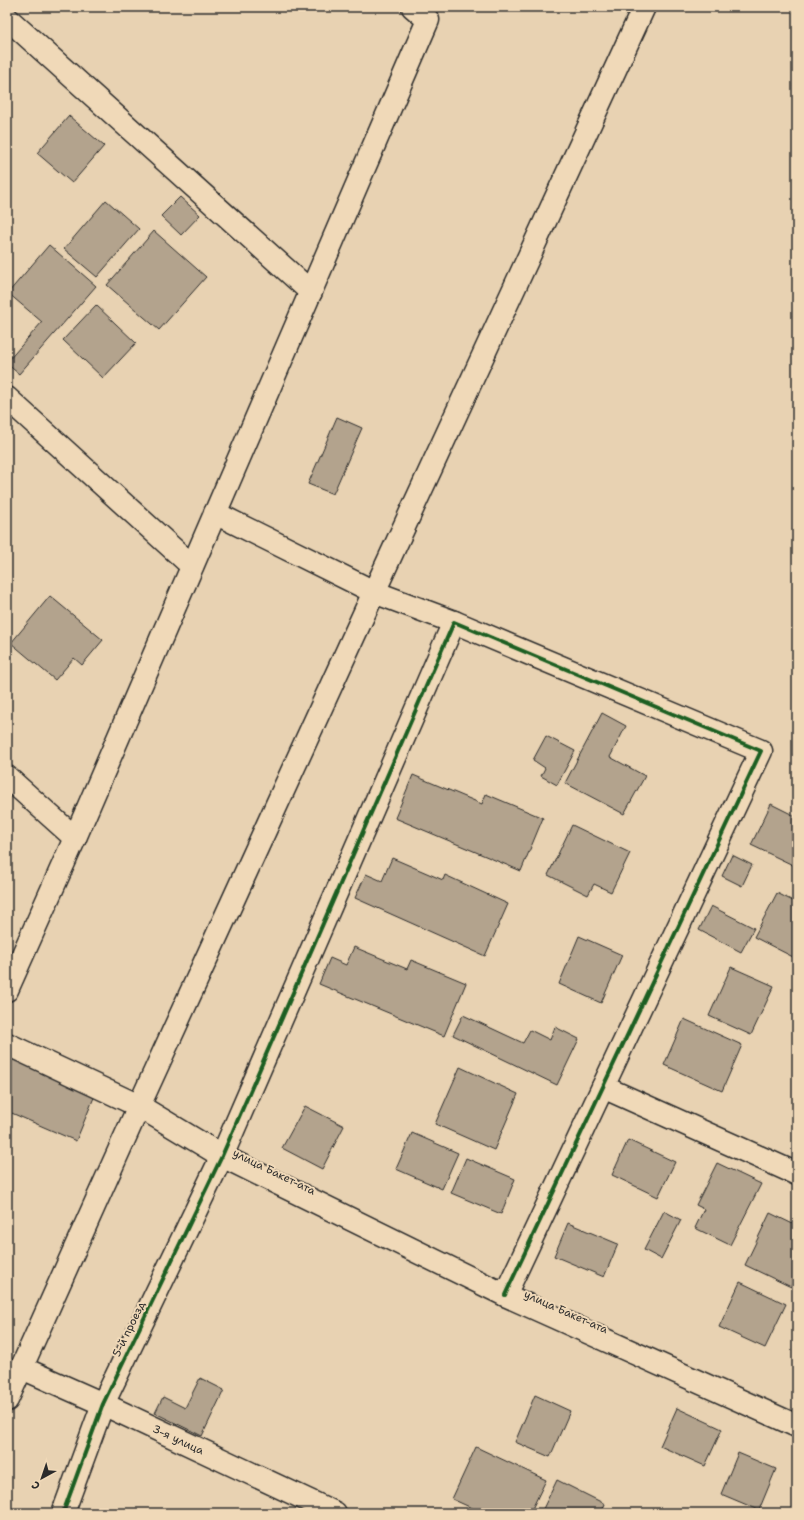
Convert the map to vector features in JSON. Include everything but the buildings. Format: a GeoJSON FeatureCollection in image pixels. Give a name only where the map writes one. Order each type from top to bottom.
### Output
{"type":"FeatureCollection","features":[{"type":"Feature","properties":{"kind":"street"},"geometry":{"type":"LineString","coordinates":[[7,1400],[139,1106],[374,592],[644,7]]}},
{"type":"Feature","properties":{"kind":"street"},"geometry":{"type":"LineString","coordinates":[[7,990],[75,838],[310,292],[425,12]]}},
{"type":"Feature","properties":{"kind":"street"},"geometry":{"type":"LineString","coordinates":[[7,18],[310,292]]}},
{"type":"Feature","properties":{"kind":"street"},"geometry":{"type":"LineString","coordinates":[[7,398],[192,566]]}},
{"type":"Feature","properties":{"kind":"street"},"geometry":{"type":"LineString","coordinates":[[215,513],[374,592],[454,622],[761,751],[505,1295]]}},
{"type":"Feature","properties":{"kind":"street","name":"5-й проезд"},"geometry":{"type":"LineString","coordinates":[[64,1513],[103,1404],[222,1156],[454,622]]}},
{"type":"Feature","properties":{"kind":"street"},"geometry":{"type":"LineString","coordinates":[[7,777],[75,838]]}},
{"type":"Feature","properties":{"kind":"street","name":"улица Бакет-ата"},"geometry":{"type":"LineString","coordinates":[[7,1044],[139,1106],[222,1156],[505,1295],[797,1426]]}},
{"type":"Feature","properties":{"kind":"street"},"geometry":{"type":"LineString","coordinates":[[603,1087],[797,1174]]}},
{"type":"Feature","properties":{"kind":"street","name":"3-я улица"},"geometry":{"type":"LineString","coordinates":[[22,1368],[103,1404],[335,1513]]}},
{"type":"Feature","properties":{"kind":"cycle path"},"geometry":{"type":"LineString","coordinates":[[63,1513],[103,1404],[222,1156],[454,622],[761,751],[505,1295]]}}]}
